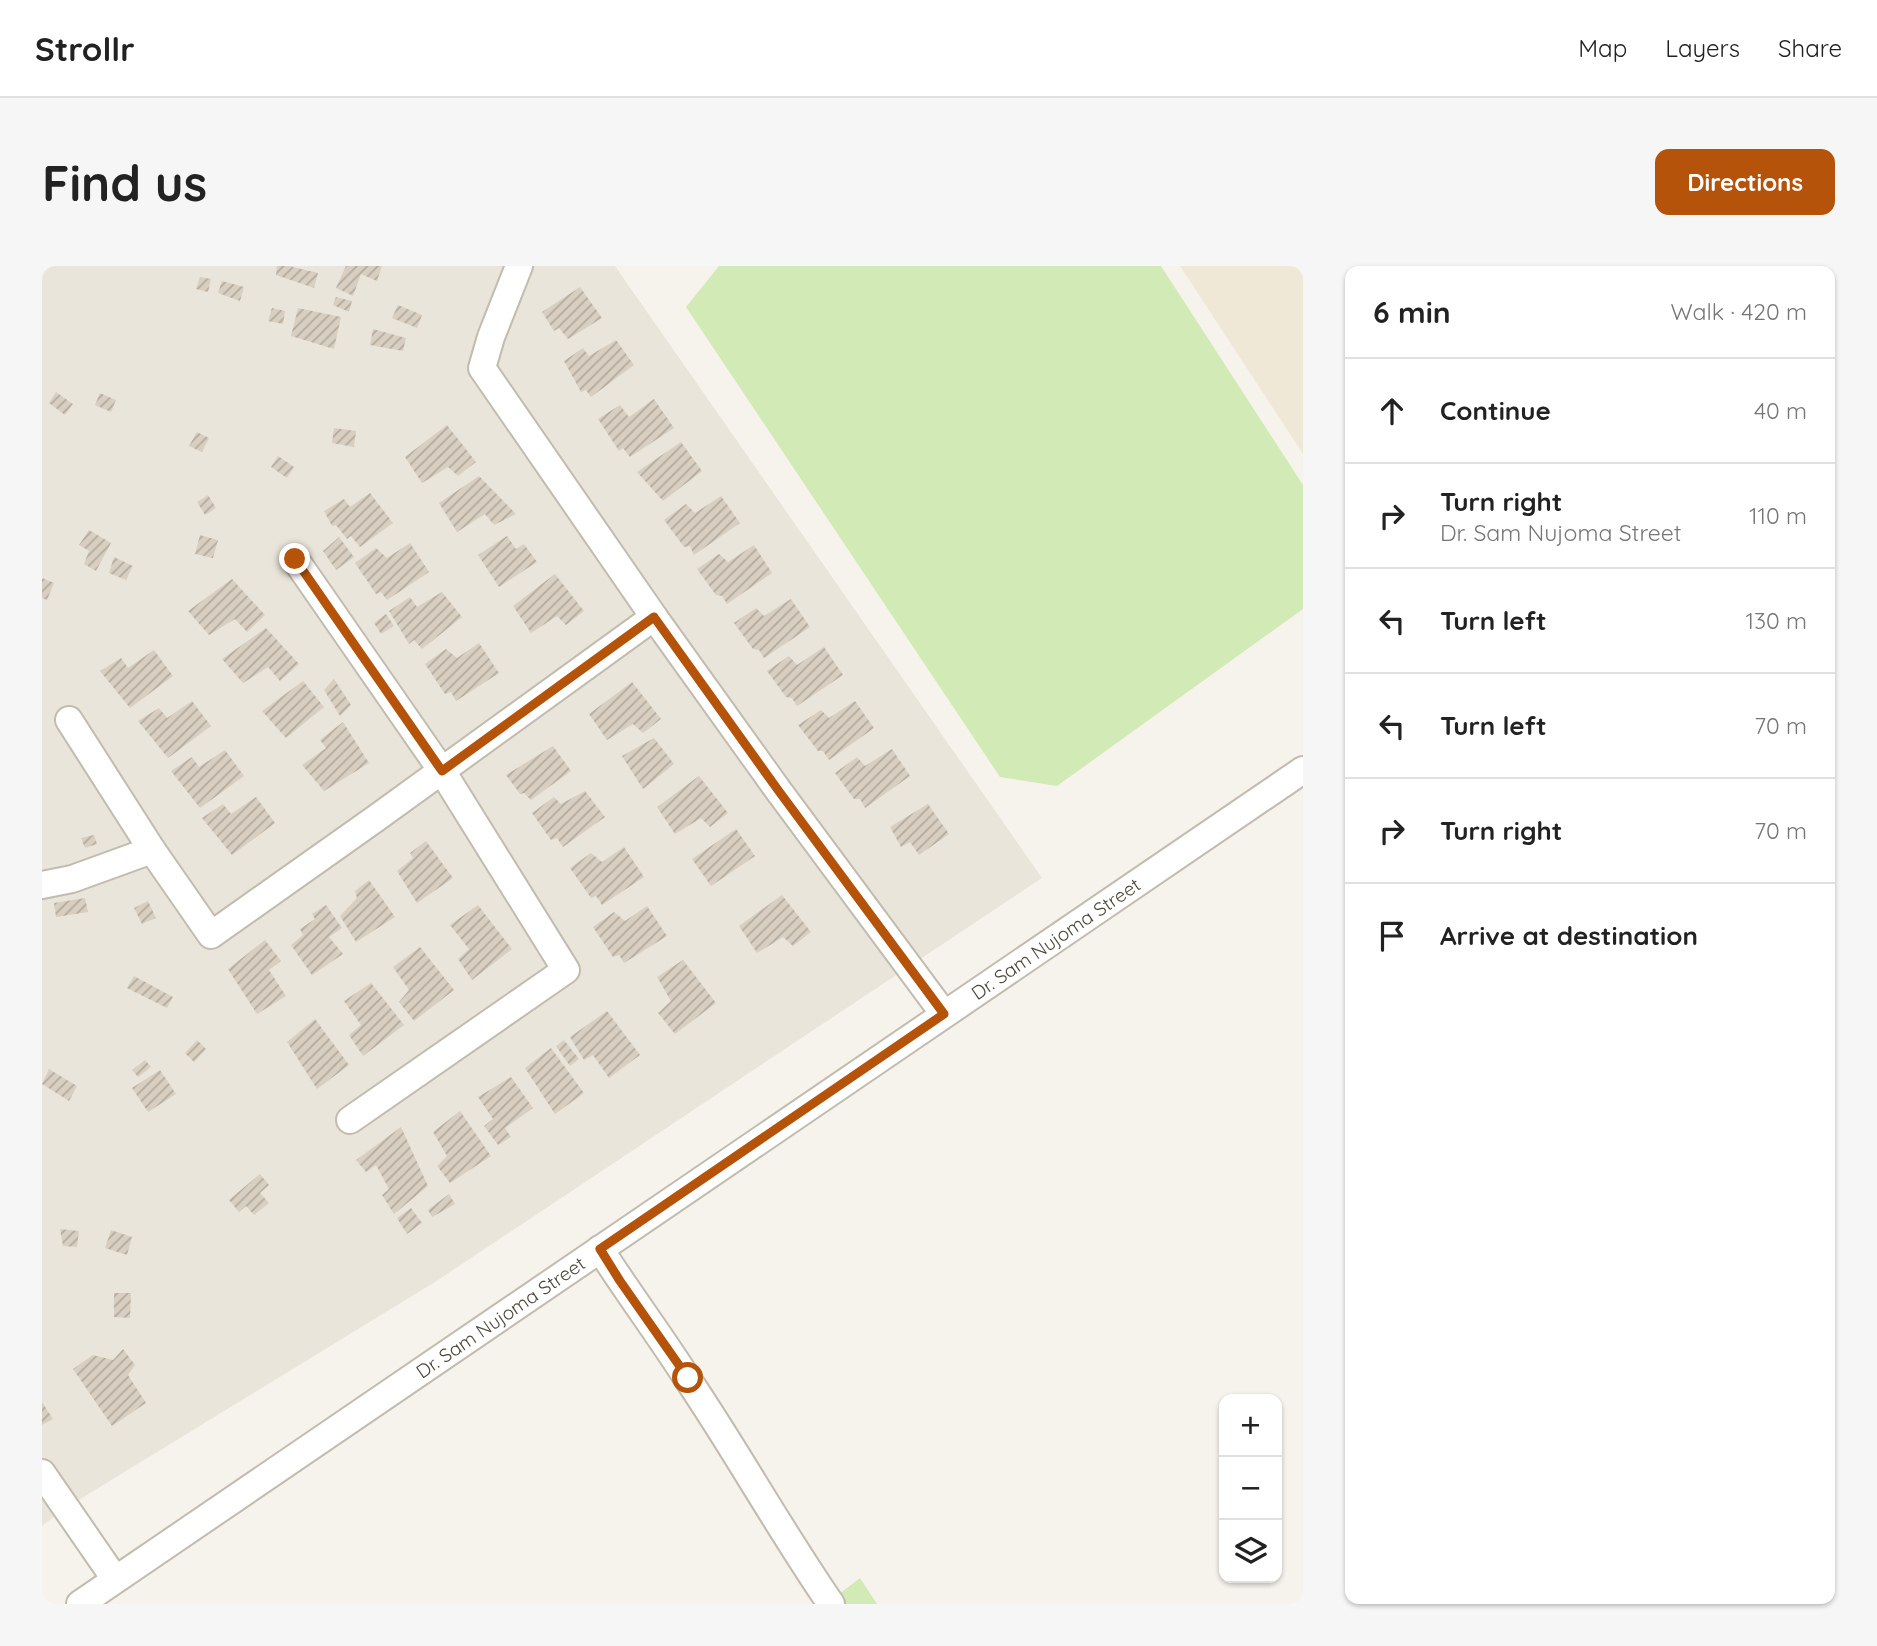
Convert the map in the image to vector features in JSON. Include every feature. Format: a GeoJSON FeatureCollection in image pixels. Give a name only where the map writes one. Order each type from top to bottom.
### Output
{"type":"FeatureCollection","features":[{"type":"Feature","properties":{"kind":"street"},"geometry":{"type":"LineString","coordinates":[[519,266],[491,337],[482,368],[654,617],[944,1014]]}},
{"type":"Feature","properties":{"kind":"street"},"geometry":{"type":"LineString","coordinates":[[295,559],[442,771],[566,970],[350,1120]]}},
{"type":"Feature","properties":{"kind":"street"},"geometry":{"type":"LineString","coordinates":[[69,720],[152,850],[211,934],[654,617]]}},
{"type":"Feature","properties":{"kind":"street","name":"Dr. Sam Nujoma Street"},"geometry":{"type":"LineString","coordinates":[[80,1604],[1303,770]]}},
{"type":"Feature","properties":{"kind":"street"},"geometry":{"type":"LineString","coordinates":[[42,885],[72,879],[152,850]]}},
{"type":"Feature","properties":{"kind":"street"},"geometry":{"type":"LineString","coordinates":[[600,1249],[688,1378],[831,1604]]}},
{"type":"Feature","properties":{"kind":"street"},"geometry":{"type":"LineString","coordinates":[[42,1473],[115,1579]]}},
{"type":"Feature","properties":{"kind":"shaded area"},"geometry":{"type":"Polygon","coordinates":[[[42,266],[615,266],[1042,878],[435,1282],[64,1509],[42,1526],[42,266]]]}},
{"type":"Feature","properties":{"kind":"shaded area"},"geometry":{"type":"Polygon","coordinates":[[[1180,266],[1303,266],[1303,454],[1180,266]]]}},
{"type":"Feature","properties":{"kind":"green space"},"geometry":{"type":"Polygon","coordinates":[[[719,266],[1161,266],[1303,485],[1303,609],[1057,786],[1000,777],[686,307],[719,266]]]}},
{"type":"Feature","properties":{"kind":"green space"},"geometry":{"type":"Polygon","coordinates":[[[860,1578],[877,1604],[826,1604],[860,1578]]]}},
{"type":"Feature","properties":{"kind":"building"},"geometry":{"type":"Polygon","coordinates":[[[277,266],[318,273],[314,288],[276,275],[277,266]]]}},
{"type":"Feature","properties":{"kind":"building"},"geometry":{"type":"Polygon","coordinates":[[[346,266],[382,266],[377,281],[361,274],[353,296],[336,288],[346,266]]]}},
{"type":"Feature","properties":{"kind":"building"},"geometry":{"type":"Polygon","coordinates":[[[200,277],[211,279],[208,292],[196,289],[200,277]]]}},
{"type":"Feature","properties":{"kind":"building"},"geometry":{"type":"Polygon","coordinates":[[[222,281],[244,287],[240,301],[218,293],[222,281]]]}},
{"type":"Feature","properties":{"kind":"building"},"geometry":{"type":"Polygon","coordinates":[[[580,287],[602,318],[568,339],[559,328],[554,331],[542,312],[580,287]]]}},
{"type":"Feature","properties":{"kind":"building"},"geometry":{"type":"Polygon","coordinates":[[[336,297],[352,301],[349,312],[333,305],[336,297]]]}},
{"type":"Feature","properties":{"kind":"building"},"geometry":{"type":"Polygon","coordinates":[[[398,305],[422,315],[417,328],[392,318],[398,305]]]}},
{"type":"Feature","properties":{"kind":"building"},"geometry":{"type":"Polygon","coordinates":[[[272,308],[285,311],[283,324],[268,321],[272,308]]]}},
{"type":"Feature","properties":{"kind":"building"},"geometry":{"type":"Polygon","coordinates":[[[298,308],[341,317],[334,349],[291,336],[298,308]]]}},
{"type":"Feature","properties":{"kind":"building"},"geometry":{"type":"Polygon","coordinates":[[[373,329],[406,338],[403,351],[370,345],[373,329]]]}},
{"type":"Feature","properties":{"kind":"building"},"geometry":{"type":"Polygon","coordinates":[[[616,340],[634,365],[591,397],[586,390],[581,392],[564,361],[583,348],[589,356],[616,340]]]}},
{"type":"Feature","properties":{"kind":"building"},"geometry":{"type":"Polygon","coordinates":[[[56,392],[73,404],[65,415],[49,403],[56,392]]]}},
{"type":"Feature","properties":{"kind":"building"},"geometry":{"type":"Polygon","coordinates":[[[100,393],[116,400],[111,412],[95,405],[100,393]]]}},
{"type":"Feature","properties":{"kind":"building"},"geometry":{"type":"Polygon","coordinates":[[[654,399],[674,428],[630,457],[623,448],[619,451],[598,419],[620,405],[629,417],[654,399]]]}},
{"type":"Feature","properties":{"kind":"building"},"geometry":{"type":"Polygon","coordinates":[[[447,425],[476,462],[458,476],[448,467],[422,483],[405,457],[447,425]]]}},
{"type":"Feature","properties":{"kind":"building"},"geometry":{"type":"Polygon","coordinates":[[[334,428],[356,431],[354,447],[332,443],[334,428]]]}},
{"type":"Feature","properties":{"kind":"building"},"geometry":{"type":"Polygon","coordinates":[[[197,432],[209,438],[202,452],[189,446],[197,432]]]}},
{"type":"Feature","properties":{"kind":"building"},"geometry":{"type":"Polygon","coordinates":[[[681,442],[702,471],[663,501],[637,472],[681,442]]]}},
{"type":"Feature","properties":{"kind":"building"},"geometry":{"type":"Polygon","coordinates":[[[278,456],[294,467],[287,478],[271,467],[278,456]]]}},
{"type":"Feature","properties":{"kind":"building"},"geometry":{"type":"Polygon","coordinates":[[[479,476],[516,514],[494,525],[485,514],[457,532],[439,503],[479,476]]]}},
{"type":"Feature","properties":{"kind":"building"},"geometry":{"type":"Polygon","coordinates":[[[370,493],[393,523],[360,547],[351,536],[347,539],[336,525],[332,526],[324,511],[344,499],[350,507],[370,493]]]}},
{"type":"Feature","properties":{"kind":"building"},"geometry":{"type":"Polygon","coordinates":[[[208,495],[216,508],[205,515],[197,502],[208,495]]]}},
{"type":"Feature","properties":{"kind":"building"},"geometry":{"type":"Polygon","coordinates":[[[721,496],[740,523],[694,555],[690,546],[684,547],[664,520],[686,504],[695,513],[721,496]]]}},
{"type":"Feature","properties":{"kind":"building"},"geometry":{"type":"Polygon","coordinates":[[[89,530],[111,543],[96,571],[84,564],[89,551],[79,545],[89,530]]]}},
{"type":"Feature","properties":{"kind":"building"},"geometry":{"type":"Polygon","coordinates":[[[200,535],[218,540],[213,558],[195,554],[200,535]]]}},
{"type":"Feature","properties":{"kind":"building"},"geometry":{"type":"Polygon","coordinates":[[[507,536],[516,549],[524,544],[537,562],[499,587],[478,555],[507,536]]]}},
{"type":"Feature","properties":{"kind":"building"},"geometry":{"type":"Polygon","coordinates":[[[339,537],[354,557],[336,570],[323,551],[339,537]]]}},
{"type":"Feature","properties":{"kind":"building"},"geometry":{"type":"Polygon","coordinates":[[[410,543],[429,572],[387,600],[381,592],[376,594],[355,563],[376,548],[387,558],[410,543]]]}},
{"type":"Feature","properties":{"kind":"building"},"geometry":{"type":"Polygon","coordinates":[[[754,545],[772,573],[727,604],[722,596],[716,595],[697,569],[719,554],[728,562],[754,545]]]}},
{"type":"Feature","properties":{"kind":"building"},"geometry":{"type":"Polygon","coordinates":[[[114,557],[133,566],[126,580],[109,573],[114,557]]]}},
{"type":"Feature","properties":{"kind":"building"},"geometry":{"type":"Polygon","coordinates":[[[555,574],[584,611],[566,625],[557,616],[531,633],[513,606],[555,574]]]}},
{"type":"Feature","properties":{"kind":"building"},"geometry":{"type":"Polygon","coordinates":[[[42,578],[54,583],[47,600],[42,598],[42,578]]]}},
{"type":"Feature","properties":{"kind":"building"},"geometry":{"type":"Polygon","coordinates":[[[232,579],[265,615],[247,632],[235,619],[209,635],[188,611],[232,579]]]}},
{"type":"Feature","properties":{"kind":"building"},"geometry":{"type":"Polygon","coordinates":[[[442,592],[462,617],[422,649],[414,640],[409,644],[389,611],[410,597],[417,607],[442,592]]]}},
{"type":"Feature","properties":{"kind":"building"},"geometry":{"type":"Polygon","coordinates":[[[791,599],[810,627],[764,658],[759,650],[753,649],[734,623],[756,608],[764,616],[791,599]]]}},
{"type":"Feature","properties":{"kind":"building"},"geometry":{"type":"Polygon","coordinates":[[[386,614],[394,626],[381,634],[374,623],[386,614]]]}},
{"type":"Feature","properties":{"kind":"building"},"geometry":{"type":"Polygon","coordinates":[[[266,628],[299,664],[280,681],[268,667],[243,683],[222,659],[266,628]]]}},
{"type":"Feature","properties":{"kind":"building"},"geometry":{"type":"Polygon","coordinates":[[[479,643],[499,673],[456,701],[451,692],[445,694],[425,664],[446,649],[457,658],[479,643]]]}},
{"type":"Feature","properties":{"kind":"building"},"geometry":{"type":"Polygon","coordinates":[[[824,647],[843,675],[797,706],[792,698],[786,697],[767,671],[789,656],[797,665],[824,647]]]}},
{"type":"Feature","properties":{"kind":"building"},"geometry":{"type":"Polygon","coordinates":[[[154,650],[173,676],[130,708],[100,671],[121,658],[128,668],[154,650]]]}},
{"type":"Feature","properties":{"kind":"building"},"geometry":{"type":"Polygon","coordinates":[[[334,679],[351,705],[340,716],[324,690],[334,679]]]}},
{"type":"Feature","properties":{"kind":"building"},"geometry":{"type":"Polygon","coordinates":[[[303,681],[324,707],[286,738],[262,711],[303,681]]]}},
{"type":"Feature","properties":{"kind":"building"},"geometry":{"type":"Polygon","coordinates":[[[632,682],[661,719],[643,733],[633,724],[607,740],[589,714],[632,682]]]}},
{"type":"Feature","properties":{"kind":"building"},"geometry":{"type":"Polygon","coordinates":[[[192,701],[211,726],[168,758],[138,721],[159,708],[167,718],[192,701]]]}},
{"type":"Feature","properties":{"kind":"building"},"geometry":{"type":"Polygon","coordinates":[[[855,701],[874,728],[829,760],[823,751],[818,751],[798,725],[821,710],[829,718],[855,701]]]}},
{"type":"Feature","properties":{"kind":"building"},"geometry":{"type":"Polygon","coordinates":[[[343,722],[369,763],[324,791],[302,765],[326,748],[320,740],[343,722]]]}},
{"type":"Feature","properties":{"kind":"building"},"geometry":{"type":"Polygon","coordinates":[[[654,738],[674,764],[643,789],[622,756],[654,738]]]}},
{"type":"Feature","properties":{"kind":"building"},"geometry":{"type":"Polygon","coordinates":[[[553,746],[571,771],[531,800],[524,793],[520,794],[506,775],[553,746]]]}},
{"type":"Feature","properties":{"kind":"building"},"geometry":{"type":"Polygon","coordinates":[[[892,749],[910,776],[865,808],[860,799],[854,799],[835,773],[857,757],[865,766],[892,749]]]}},
{"type":"Feature","properties":{"kind":"building"},"geometry":{"type":"Polygon","coordinates":[[[225,750],[244,776],[200,808],[171,771],[192,757],[199,767],[225,750]]]}},
{"type":"Feature","properties":{"kind":"building"},"geometry":{"type":"Polygon","coordinates":[[[699,776],[728,813],[710,827],[701,818],[675,834],[657,807],[699,776]]]}},
{"type":"Feature","properties":{"kind":"building"},"geometry":{"type":"Polygon","coordinates":[[[585,791],[605,817],[563,847],[557,838],[551,840],[532,813],[554,797],[561,804],[585,791]]]}},
{"type":"Feature","properties":{"kind":"building"},"geometry":{"type":"Polygon","coordinates":[[[256,797],[275,823],[232,855],[202,818],[223,804],[231,814],[256,797]]]}},
{"type":"Feature","properties":{"kind":"building"},"geometry":{"type":"Polygon","coordinates":[[[928,804],[949,834],[919,855],[910,842],[901,847],[890,827],[928,804]]]}},
{"type":"Feature","properties":{"kind":"building"},"geometry":{"type":"Polygon","coordinates":[[[736,829],[755,856],[711,886],[692,859],[736,829]]]}},
{"type":"Feature","properties":{"kind":"building"},"geometry":{"type":"Polygon","coordinates":[[[94,835],[97,844],[85,848],[81,838],[94,835]]]}},
{"type":"Feature","properties":{"kind":"building"},"geometry":{"type":"Polygon","coordinates":[[[426,841],[453,878],[417,903],[397,871],[413,858],[410,853],[426,841]]]}},
{"type":"Feature","properties":{"kind":"building"},"geometry":{"type":"Polygon","coordinates":[[[624,847],[644,877],[602,905],[596,896],[591,898],[570,868],[591,853],[602,862],[624,847]]]}},
{"type":"Feature","properties":{"kind":"building"},"geometry":{"type":"Polygon","coordinates":[[[369,880],[395,917],[356,942],[340,916],[357,898],[355,891],[369,880]]]}},
{"type":"Feature","properties":{"kind":"building"},"geometry":{"type":"Polygon","coordinates":[[[782,895],[811,932],[793,946],[783,937],[757,953],[739,926],[782,895]]]}},
{"type":"Feature","properties":{"kind":"building"},"geometry":{"type":"Polygon","coordinates":[[[85,898],[88,912],[56,917],[54,903],[85,898]]]}},
{"type":"Feature","properties":{"kind":"building"},"geometry":{"type":"Polygon","coordinates":[[[148,901],[156,918],[142,924],[134,908],[148,901]]]}},
{"type":"Feature","properties":{"kind":"building"},"geometry":{"type":"Polygon","coordinates":[[[326,905],[342,928],[329,937],[343,954],[312,975],[291,945],[303,935],[300,929],[315,919],[312,914],[326,905]]]}},
{"type":"Feature","properties":{"kind":"building"},"geometry":{"type":"Polygon","coordinates":[[[478,905],[512,949],[472,980],[458,959],[469,949],[450,925],[478,905]]]}},
{"type":"Feature","properties":{"kind":"building"},"geometry":{"type":"Polygon","coordinates":[[[647,906],[667,936],[624,963],[619,955],[613,957],[593,927],[614,912],[625,921],[647,906]]]}},
{"type":"Feature","properties":{"kind":"building"},"geometry":{"type":"Polygon","coordinates":[[[265,940],[281,961],[269,970],[286,996],[257,1014],[228,969],[265,940]]]}},
{"type":"Feature","properties":{"kind":"building"},"geometry":{"type":"Polygon","coordinates":[[[420,947],[454,990],[414,1021],[399,1002],[409,990],[393,967],[420,947]]]}},
{"type":"Feature","properties":{"kind":"building"},"geometry":{"type":"Polygon","coordinates":[[[683,960],[716,1003],[675,1034],[658,1013],[671,1001],[657,977],[683,960]]]}},
{"type":"Feature","properties":{"kind":"building"},"geometry":{"type":"Polygon","coordinates":[[[134,976],[173,997],[167,1008],[127,988],[134,976]]]}},
{"type":"Feature","properties":{"kind":"building"},"geometry":{"type":"Polygon","coordinates":[[[371,983],[404,1025],[363,1056],[349,1035],[361,1025],[344,1001],[371,983]]]}},
{"type":"Feature","properties":{"kind":"building"},"geometry":{"type":"Polygon","coordinates":[[[607,1011],[640,1055],[609,1078],[593,1055],[584,1060],[570,1037],[607,1011]]]}},
{"type":"Feature","properties":{"kind":"building"},"geometry":{"type":"Polygon","coordinates":[[[315,1019],[349,1065],[317,1089],[287,1042],[315,1019]]]}},
{"type":"Feature","properties":{"kind":"building"},"geometry":{"type":"Polygon","coordinates":[[[197,1040],[206,1049],[194,1062],[185,1053],[197,1040]]]}},
{"type":"Feature","properties":{"kind":"building"},"geometry":{"type":"Polygon","coordinates":[[[564,1040],[579,1059],[570,1066],[556,1046],[564,1040]]]}},
{"type":"Feature","properties":{"kind":"building"},"geometry":{"type":"Polygon","coordinates":[[[551,1048],[584,1093],[555,1114],[525,1068],[551,1048]]]}},
{"type":"Feature","properties":{"kind":"building"},"geometry":{"type":"Polygon","coordinates":[[[145,1060],[151,1067],[138,1077],[132,1070],[145,1060]]]}},
{"type":"Feature","properties":{"kind":"building"},"geometry":{"type":"Polygon","coordinates":[[[49,1069],[77,1086],[69,1101],[42,1084],[49,1069]]]}},
{"type":"Feature","properties":{"kind":"building"},"geometry":{"type":"Polygon","coordinates":[[[160,1070],[176,1094],[148,1112],[132,1088],[160,1070]]]}},
{"type":"Feature","properties":{"kind":"building"},"geometry":{"type":"Polygon","coordinates":[[[511,1077],[533,1108],[505,1128],[511,1137],[498,1145],[484,1126],[493,1119],[478,1097],[511,1077]]]}},
{"type":"Feature","properties":{"kind":"building"},"geometry":{"type":"Polygon","coordinates":[[[460,1111],[491,1156],[450,1183],[437,1166],[447,1156],[433,1132],[460,1111]]]}},
{"type":"Feature","properties":{"kind":"building"},"geometry":{"type":"Polygon","coordinates":[[[401,1127],[428,1186],[394,1214],[382,1195],[389,1189],[376,1165],[366,1172],[356,1160],[401,1127]]]}},
{"type":"Feature","properties":{"kind":"building"},"geometry":{"type":"Polygon","coordinates":[[[260,1174],[269,1185],[260,1193],[269,1203],[254,1215],[246,1206],[239,1212],[229,1200],[260,1174]]]}},
{"type":"Feature","properties":{"kind":"building"},"geometry":{"type":"Polygon","coordinates":[[[449,1194],[455,1204],[432,1217],[428,1210],[449,1194]]]}},
{"type":"Feature","properties":{"kind":"building"},"geometry":{"type":"Polygon","coordinates":[[[411,1208],[422,1223],[407,1234],[397,1218],[411,1208]]]}},
{"type":"Feature","properties":{"kind":"building"},"geometry":{"type":"Polygon","coordinates":[[[60,1229],[79,1231],[77,1247],[63,1246],[60,1229]]]}},
{"type":"Feature","properties":{"kind":"building"},"geometry":{"type":"Polygon","coordinates":[[[111,1230],[132,1237],[127,1255],[105,1248],[111,1230]]]}},
{"type":"Feature","properties":{"kind":"building"},"geometry":{"type":"Polygon","coordinates":[[[114,1293],[131,1293],[130,1318],[114,1317],[114,1293]]]}},
{"type":"Feature","properties":{"kind":"building"},"geometry":{"type":"Polygon","coordinates":[[[123,1349],[135,1365],[128,1375],[146,1403],[112,1426],[73,1369],[93,1355],[113,1360],[123,1349]]]}},
{"type":"Feature","properties":{"kind":"building"},"geometry":{"type":"Polygon","coordinates":[[[42,1402],[53,1419],[42,1425],[42,1402]]]}},
{"type":"Feature","properties":{"kind":"route"},"geometry":{"type":"LineString","coordinates":[[295,559],[442,771],[654,617],[944,1014],[600,1249],[688,1378]]}}]}
